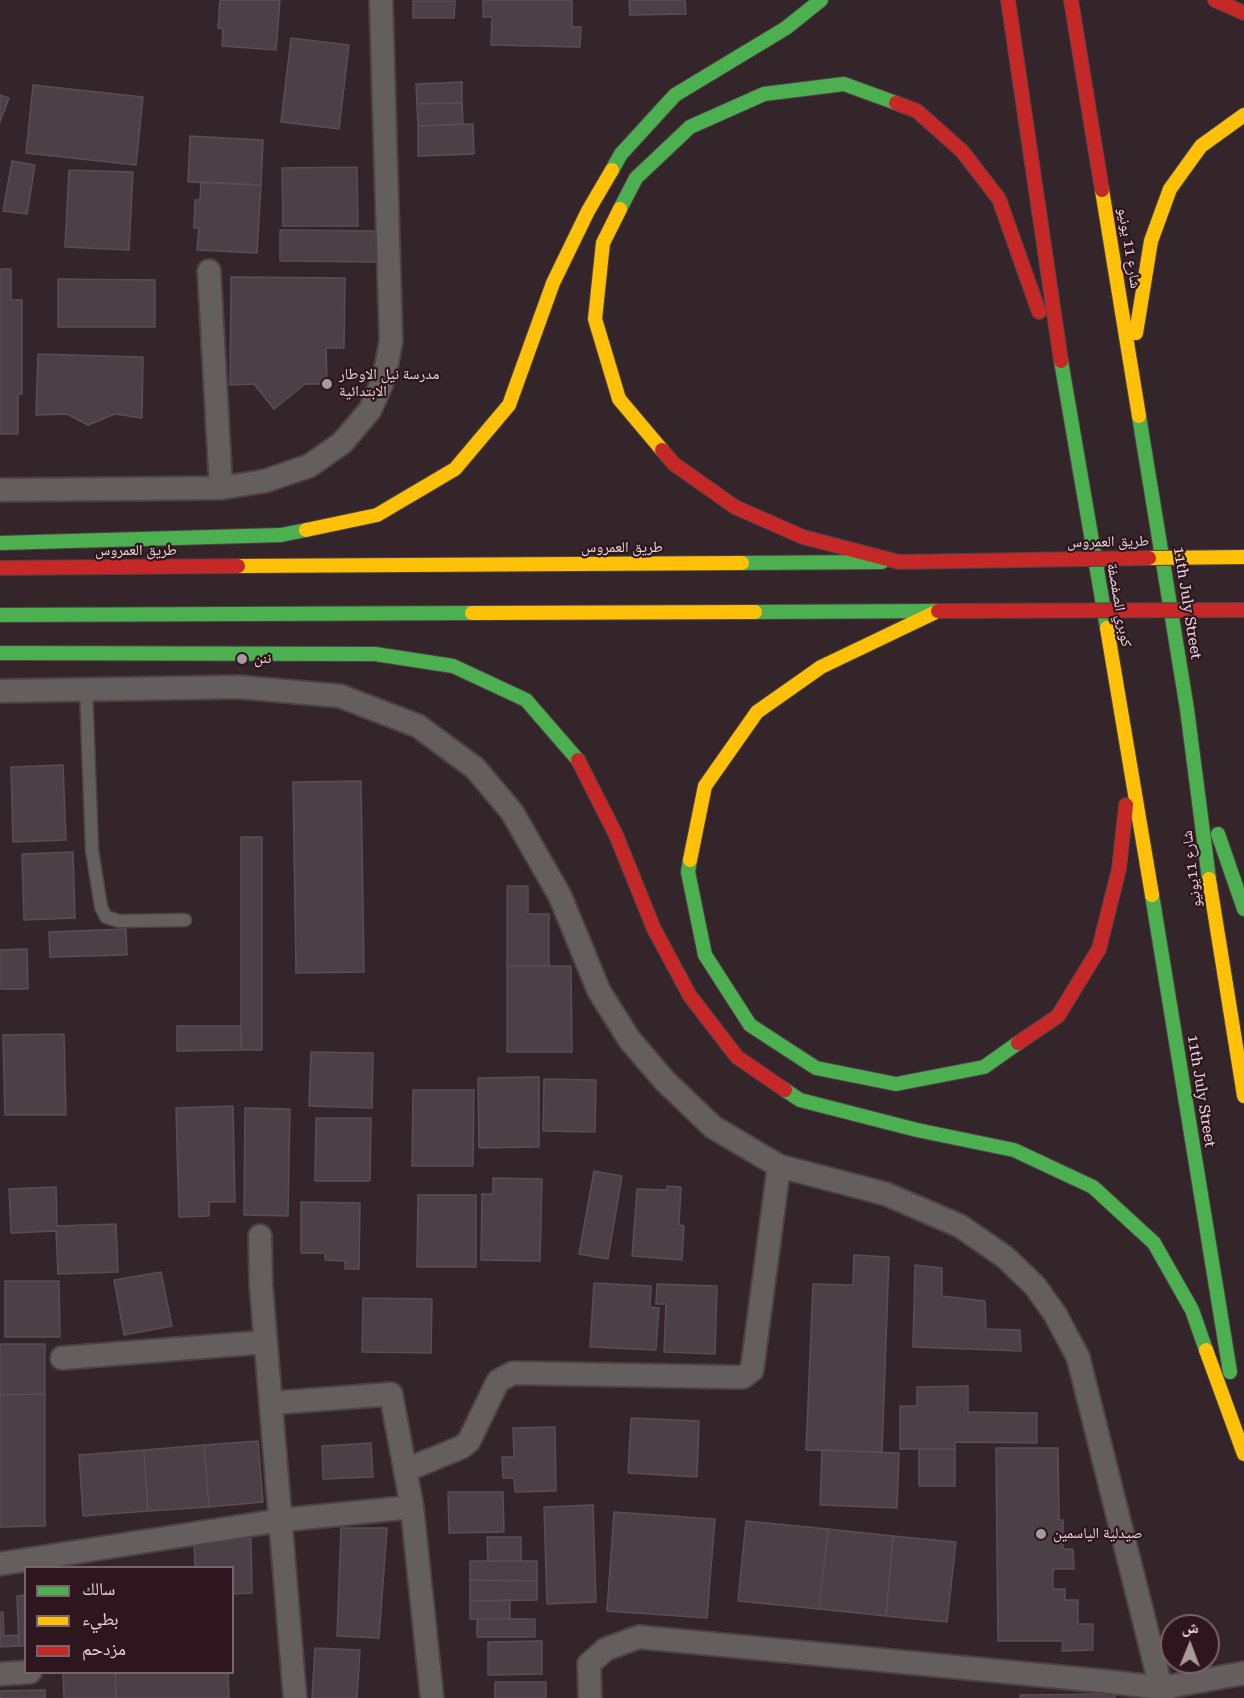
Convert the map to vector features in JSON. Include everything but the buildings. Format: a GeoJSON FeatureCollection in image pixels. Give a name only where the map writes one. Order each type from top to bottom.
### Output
{"type":"FeatureCollection","features":[{"type":"Feature","properties":{"kind":"main road"},"geometry":{"type":"LineString","coordinates":[[0,543],[281,535],[377,515],[455,469],[508,405],[553,283],[588,211],[621,154],[675,96],[786,28],[821,0]]}},
{"type":"Feature","properties":{"kind":"main road"},"geometry":{"type":"LineString","coordinates":[[1008,0],[1066,393]]}},
{"type":"Feature","properties":{"kind":"main road","name":"شارع 11 يونيو"},"geometry":{"type":"LineString","coordinates":[[1071,0],[1154,502]]}},
{"type":"Feature","properties":{"kind":"main road"},"geometry":{"type":"LineString","coordinates":[[1215,0],[1244,13]]}},
{"type":"Feature","properties":{"kind":"main road"},"geometry":{"type":"LineString","coordinates":[[899,562],[803,537],[735,507],[674,464],[619,399],[595,319],[603,243],[636,178],[690,128],[764,94],[844,84],[917,111],[962,151],[999,199],[1066,393]]}},
{"type":"Feature","properties":{"kind":"main road"},"geometry":{"type":"LineString","coordinates":[[1132,370],[1141,290],[1151,241],[1170,189],[1201,146],[1244,115]]}},
{"type":"Feature","properties":{"kind":"main road","name":"كوبري الصفصفة"},"geometry":{"type":"LineString","coordinates":[[1066,393],[1125,733]]}},
{"type":"Feature","properties":{"kind":"main road","name":"11th July Street"},"geometry":{"type":"LineString","coordinates":[[1154,502],[1187,709]]}},
{"type":"Feature","properties":{"kind":"main road","name":"طريق العمروس"},"geometry":{"type":"LineString","coordinates":[[0,568],[899,562],[1244,557]]}},
{"type":"Feature","properties":{"kind":"main road"},"geometry":{"type":"LineString","coordinates":[[0,615],[1244,610]]}},
{"type":"Feature","properties":{"kind":"main road"},"geometry":{"type":"LineString","coordinates":[[938,611],[821,667],[757,712],[705,786],[688,872],[705,955],[750,1025],[816,1068],[896,1084],[984,1067],[1058,1016],[1099,949],[1119,869],[1130,761]]}},
{"type":"Feature","properties":{"kind":"main road"},"geometry":{"type":"LineString","coordinates":[[0,653],[375,654],[453,666],[526,700],[582,764],[616,835],[654,929],[690,996],[737,1057],[800,1100],[917,1130],[1014,1150],[1093,1187],[1154,1243],[1186,1300],[1244,1454]]}},
{"type":"Feature","properties":{"kind":"main road","name":"شارع 11يونيو"},"geometry":{"type":"LineString","coordinates":[[1187,709],[1213,911],[1244,1096]]}},
{"type":"Feature","properties":{"kind":"main road","name":"11th July Street"},"geometry":{"type":"LineString","coordinates":[[1125,733],[1244,1454]]}},
{"type":"Feature","properties":{"kind":"main road"},"geometry":{"type":"LineString","coordinates":[[1197,775],[1244,909]]}},
{"type":"Feature","properties":{"kind":"street"},"geometry":{"type":"LineString","coordinates":[[0,490],[221,488],[265,481],[309,466],[342,443],[370,410],[384,378],[391,341],[381,0]]}},
{"type":"Feature","properties":{"kind":"street"},"geometry":{"type":"LineString","coordinates":[[209,271],[221,488]]}},
{"type":"Feature","properties":{"kind":"street"},"geometry":{"type":"LineString","coordinates":[[0,691],[239,687],[340,696],[418,726],[475,768],[512,812],[560,896],[599,991],[629,1039],[664,1080],[713,1127],[779,1166],[886,1194],[960,1226],[1005,1257],[1035,1286],[1078,1357],[1162,1693]]}},
{"type":"Feature","properties":{"kind":"street"},"geometry":{"type":"LineString","coordinates":[[406,1470],[462,1448],[469,1441],[498,1381],[513,1373],[743,1377],[752,1370],[779,1166]]}},
{"type":"Feature","properties":{"kind":"street"},"geometry":{"type":"LineString","coordinates":[[260,1236],[266,1342],[296,1698]]}},
{"type":"Feature","properties":{"kind":"street"},"geometry":{"type":"LineString","coordinates":[[62,1358],[266,1342]]}},
{"type":"Feature","properties":{"kind":"street"},"geometry":{"type":"LineString","coordinates":[[272,1402],[391,1394],[412,1507],[432,1698]]}},
{"type":"Feature","properties":{"kind":"street"},"geometry":{"type":"LineString","coordinates":[[0,1564],[282,1520],[412,1507]]}},
{"type":"Feature","properties":{"kind":"street"},"geometry":{"type":"LineString","coordinates":[[590,1698],[589,1664],[606,1649],[639,1637],[1162,1693],[1244,1673]]}},
{"type":"Feature","properties":{"kind":"street"},"geometry":{"type":"LineString","coordinates":[[0,1674],[24,1672]]}},
{"type":"Feature","properties":{"kind":"lane"},"geometry":{"type":"LineString","coordinates":[[86,688],[92,850],[100,906],[106,917],[119,921],[185,920]]}},
{"type":"Feature","properties":{"kind":"traffic: fast"},"geometry":{"type":"LineString","coordinates":[[612,170],[621,154],[675,95],[786,28],[821,0]]}},
{"type":"Feature","properties":{"kind":"traffic: fast"},"geometry":{"type":"LineString","coordinates":[[620,209],[636,178],[690,127],[764,94],[844,84],[896,103]]}},
{"type":"Feature","properties":{"kind":"traffic: fast"},"geometry":{"type":"LineString","coordinates":[[1061,361],[1107,628]]}},
{"type":"Feature","properties":{"kind":"traffic: fast"},"geometry":{"type":"LineString","coordinates":[[1139,416],[1187,709],[1209,879]]}},
{"type":"Feature","properties":{"kind":"traffic: fast"},"geometry":{"type":"LineString","coordinates":[[0,543],[281,535],[306,530]]}},
{"type":"Feature","properties":{"kind":"traffic: fast"},"geometry":{"type":"LineString","coordinates":[[742,563],[882,562]]}},
{"type":"Feature","properties":{"kind":"traffic: fast"},"geometry":{"type":"LineString","coordinates":[[755,612],[938,611]]}},
{"type":"Feature","properties":{"kind":"traffic: fast"},"geometry":{"type":"LineString","coordinates":[[0,615],[472,613]]}},
{"type":"Feature","properties":{"kind":"traffic: fast"},"geometry":{"type":"LineString","coordinates":[[0,653],[375,654],[453,666],[526,700],[578,760]]}},
{"type":"Feature","properties":{"kind":"traffic: fast"},"geometry":{"type":"LineString","coordinates":[[1218,834],[1244,909]]}},
{"type":"Feature","properties":{"kind":"traffic: fast"},"geometry":{"type":"LineString","coordinates":[[690,860],[688,872],[705,955],[750,1025],[816,1068],[896,1084],[984,1067],[1018,1043]]}},
{"type":"Feature","properties":{"kind":"traffic: fast"},"geometry":{"type":"LineString","coordinates":[[1152,895],[1230,1372]]}},
{"type":"Feature","properties":{"kind":"traffic: fast"},"geometry":{"type":"LineString","coordinates":[[785,1090],[800,1100],[917,1130],[1014,1150],[1093,1187],[1154,1243],[1192,1310],[1206,1350]]}},
{"type":"Feature","properties":{"kind":"traffic: slow"},"geometry":{"type":"LineString","coordinates":[[1136,333],[1151,241],[1170,189],[1201,146],[1244,115]]}},
{"type":"Feature","properties":{"kind":"traffic: slow"},"geometry":{"type":"LineString","coordinates":[[306,530],[377,515],[455,469],[509,405],[553,283],[588,211],[612,170]]}},
{"type":"Feature","properties":{"kind":"traffic: slow"},"geometry":{"type":"LineString","coordinates":[[1102,190],[1139,416]]}},
{"type":"Feature","properties":{"kind":"traffic: slow"},"geometry":{"type":"LineString","coordinates":[[620,209],[603,243],[595,319],[619,399],[662,450]]}},
{"type":"Feature","properties":{"kind":"traffic: slow"},"geometry":{"type":"LineString","coordinates":[[1149,558],[1244,557]]}},
{"type":"Feature","properties":{"kind":"traffic: slow"},"geometry":{"type":"LineString","coordinates":[[238,566],[742,563]]}},
{"type":"Feature","properties":{"kind":"traffic: slow"},"geometry":{"type":"LineString","coordinates":[[690,860],[705,786],[757,712],[821,667],[938,611]]}},
{"type":"Feature","properties":{"kind":"traffic: slow"},"geometry":{"type":"LineString","coordinates":[[472,613],[755,612]]}},
{"type":"Feature","properties":{"kind":"traffic: slow"},"geometry":{"type":"LineString","coordinates":[[1107,628],[1152,895]]}},
{"type":"Feature","properties":{"kind":"traffic: slow"},"geometry":{"type":"LineString","coordinates":[[1209,879],[1244,1096]]}},
{"type":"Feature","properties":{"kind":"traffic: slow"},"geometry":{"type":"LineString","coordinates":[[1206,1350],[1244,1454]]}},
{"type":"Feature","properties":{"kind":"traffic: jam"},"geometry":{"type":"LineString","coordinates":[[1008,0],[1061,361]]}},
{"type":"Feature","properties":{"kind":"traffic: jam"},"geometry":{"type":"LineString","coordinates":[[1071,0],[1102,190]]}},
{"type":"Feature","properties":{"kind":"traffic: jam"},"geometry":{"type":"LineString","coordinates":[[1215,0],[1244,13]]}},
{"type":"Feature","properties":{"kind":"traffic: jam"},"geometry":{"type":"LineString","coordinates":[[896,103],[917,111],[962,151],[999,199],[1039,312]]}},
{"type":"Feature","properties":{"kind":"traffic: jam"},"geometry":{"type":"LineString","coordinates":[[662,450],[674,464],[735,507],[803,537],[899,562]]}},
{"type":"Feature","properties":{"kind":"traffic: jam"},"geometry":{"type":"LineString","coordinates":[[899,562],[1149,558]]}},
{"type":"Feature","properties":{"kind":"traffic: jam"},"geometry":{"type":"LineString","coordinates":[[0,568],[238,566]]}},
{"type":"Feature","properties":{"kind":"traffic: jam"},"geometry":{"type":"LineString","coordinates":[[938,611],[1244,610]]}},
{"type":"Feature","properties":{"kind":"traffic: jam"},"geometry":{"type":"LineString","coordinates":[[578,760],[616,835],[654,929],[690,996],[737,1057],[785,1090]]}},
{"type":"Feature","properties":{"kind":"traffic: jam"},"geometry":{"type":"LineString","coordinates":[[1018,1043],[1058,1016],[1099,949],[1119,869],[1126,805]]}},
{"type":"Feature","properties":{"kind":"place","name":"مدرسة نيل الاوطار الابتدائية"},"geometry":{"type":"Point","coordinates":[327,384]}},
{"type":"Feature","properties":{"kind":"place","name":"ننن"},"geometry":{"type":"Point","coordinates":[242,659]}},
{"type":"Feature","properties":{"kind":"place","name":"صيدلية الياسمين"},"geometry":{"type":"Point","coordinates":[1041,1534]}}]}
